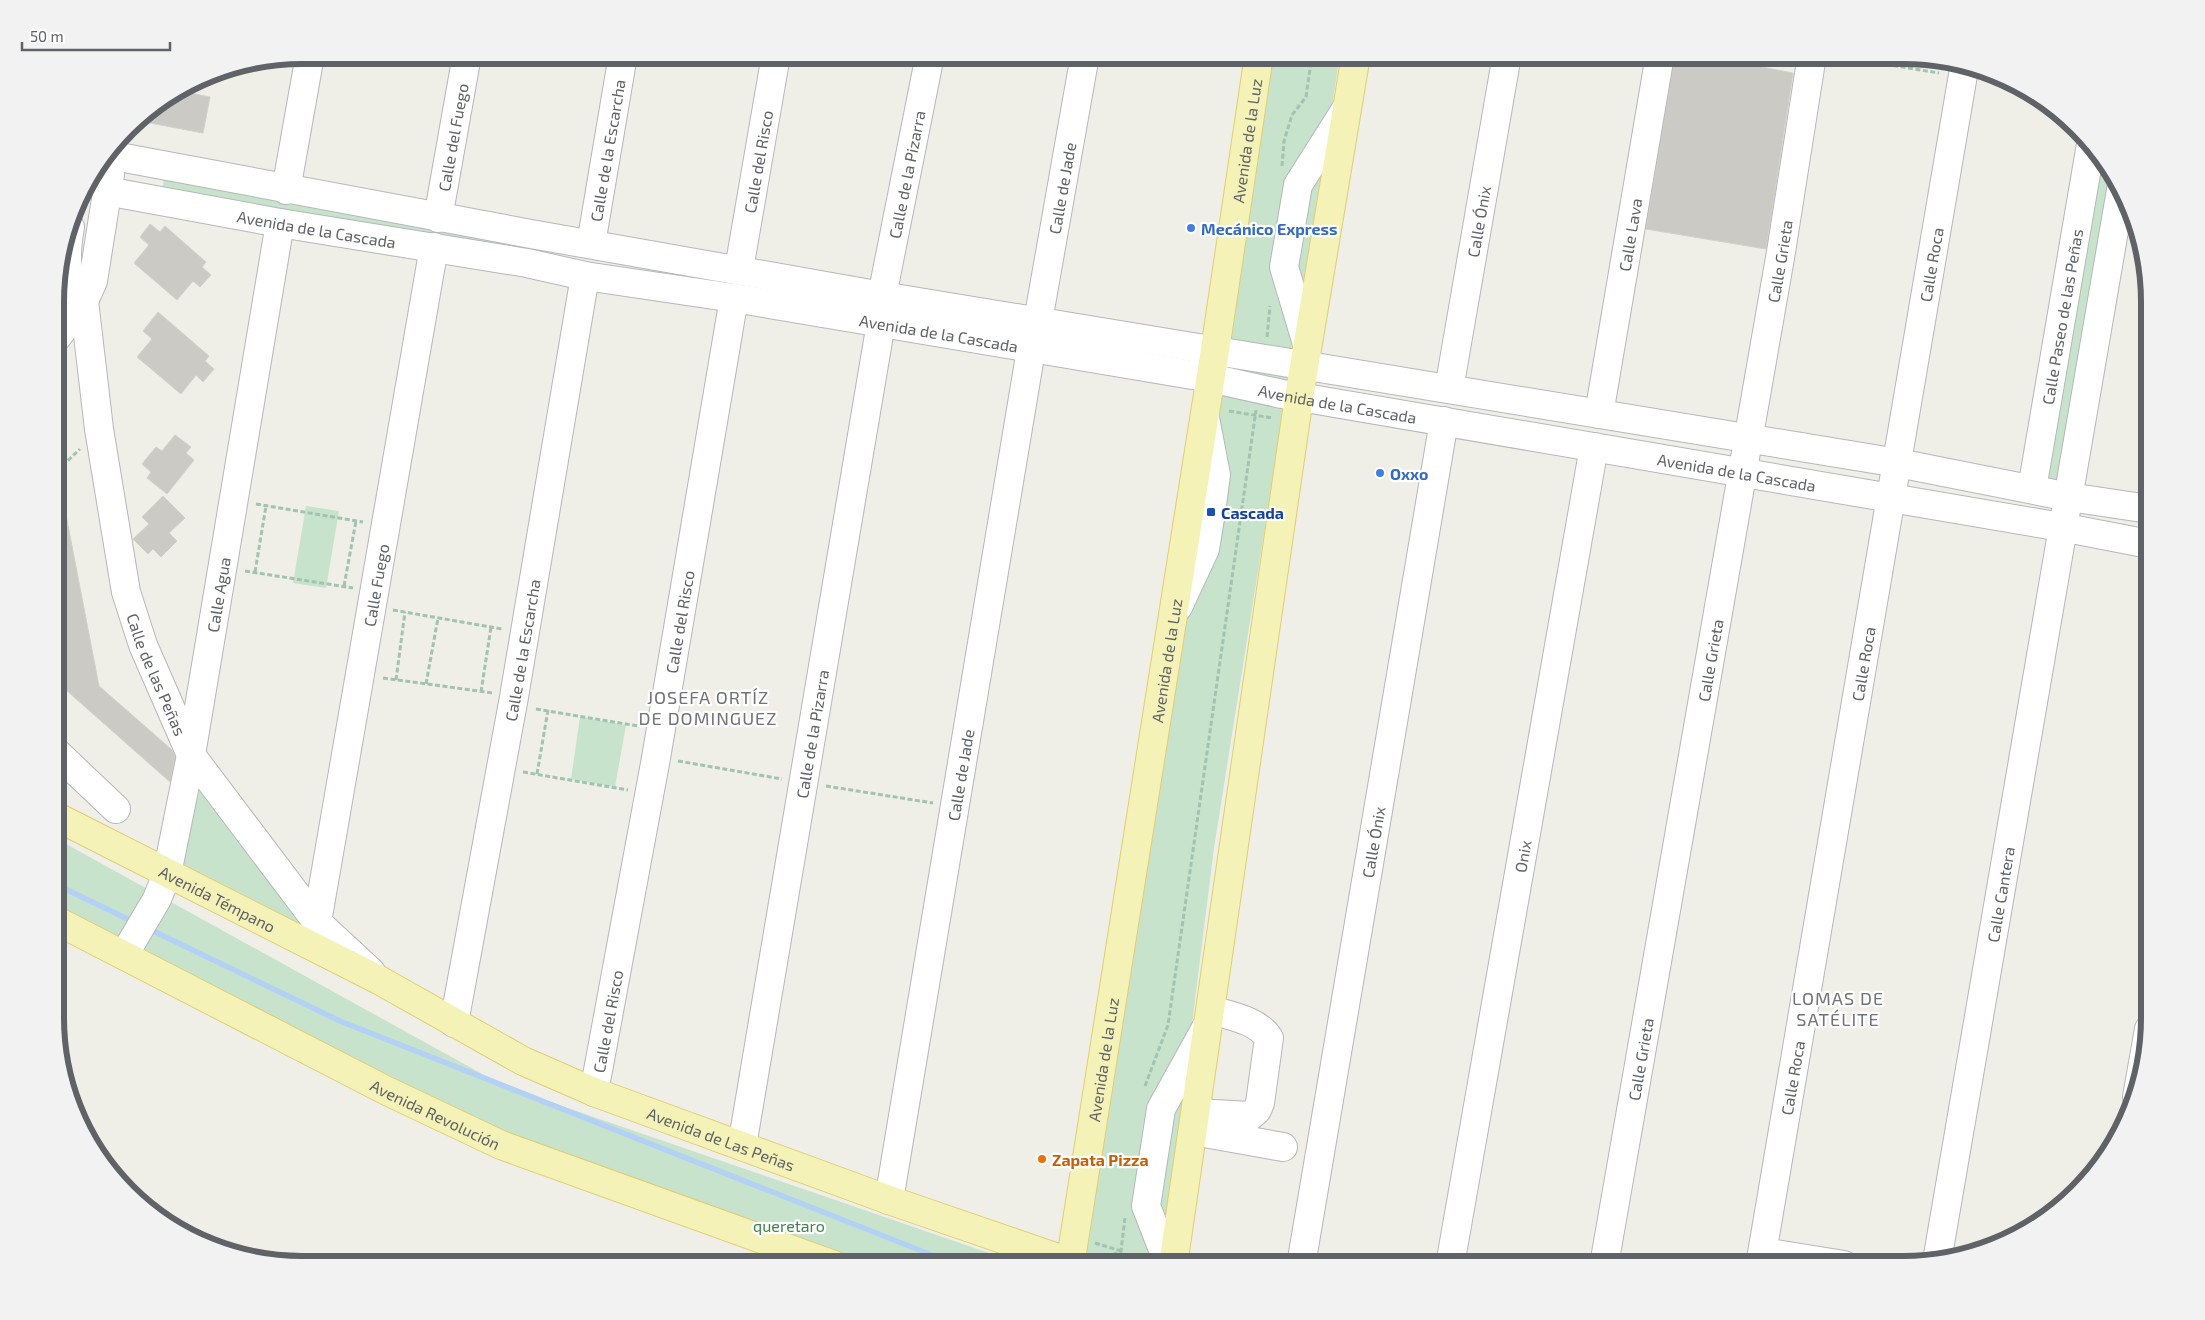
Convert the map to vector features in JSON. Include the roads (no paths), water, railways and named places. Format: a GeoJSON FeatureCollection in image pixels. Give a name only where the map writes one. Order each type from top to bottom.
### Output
{"type":"FeatureCollection","features":[{"type":"Feature","properties":{"kind":"main road","name":"Avenida de la Luz"},"geometry":{"type":"LineString","coordinates":[[1079,1256],[1172,620],[1258,64]]}},
{"type":"Feature","properties":{"kind":"main road"},"geometry":{"type":"LineString","coordinates":[[1174,1256],[1210,1016],[1284,400],[1301,357],[1354,64]]}},
{"type":"Feature","properties":{"kind":"main road","name":"Avenida Témpano"},"geometry":{"type":"LineString","coordinates":[[64,822],[162,886],[379,980]]}},
{"type":"Feature","properties":{"kind":"main road","name":"Avenida Revolución"},"geometry":{"type":"LineString","coordinates":[[64,922],[130,946],[387,1091],[501,1145],[809,1256]]}},
{"type":"Feature","properties":{"kind":"main road","name":"Avenida de Las Peñas"},"geometry":{"type":"LineString","coordinates":[[379,980],[523,1061],[594,1092],[889,1200],[1054,1256]]}},
{"type":"Feature","properties":{"kind":"street"},"geometry":{"type":"LineString","coordinates":[[286,190],[308,64]]}},
{"type":"Feature","properties":{"kind":"street","name":"Calle del Fuego"},"geometry":{"type":"LineString","coordinates":[[438,218],[465,64]]}},
{"type":"Feature","properties":{"kind":"street","name":"Calle de la Escarcha"},"geometry":{"type":"LineString","coordinates":[[591,244],[621,64]]}},
{"type":"Feature","properties":{"kind":"street","name":"Calle del Risco"},"geometry":{"type":"LineString","coordinates":[[739,269],[774,64]]}},
{"type":"Feature","properties":{"kind":"street","name":"Calle de la Pizarra"},"geometry":{"type":"LineString","coordinates":[[882,296],[928,64]]}},
{"type":"Feature","properties":{"kind":"street","name":"Calle de Jade"},"geometry":{"type":"LineString","coordinates":[[1038,321],[1083,64]]}},
{"type":"Feature","properties":{"kind":"street","name":"Calle Ónix"},"geometry":{"type":"LineString","coordinates":[[1449,389],[1505,64]]}},
{"type":"Feature","properties":{"kind":"street","name":"Calle Lava"},"geometry":{"type":"LineString","coordinates":[[1599,414],[1658,64]]}},
{"type":"Feature","properties":{"kind":"street","name":"Calle Grieta"},"geometry":{"type":"LineString","coordinates":[[1606,1256],[1814,64]]}},
{"type":"Feature","properties":{"kind":"street","name":"Calle Roca"},"geometry":{"type":"LineString","coordinates":[[1761,1256],[1964,72]]}},
{"type":"Feature","properties":{"kind":"street"},"geometry":{"type":"LineString","coordinates":[[1301,357],[1284,267],[1298,185],[1346,110]]}},
{"type":"Feature","properties":{"kind":"street","name":"Avenida de la Cascada"},"geometry":{"type":"LineString","coordinates":[[117,153],[286,190],[739,269],[882,296],[1265,358],[1301,357],[1449,389],[1898,464],[2141,508]]}},
{"type":"Feature","properties":{"kind":"street","name":"Calle Paseo de las Peñas"},"geometry":{"type":"LineString","coordinates":[[2032,489],[2089,154]]}},
{"type":"Feature","properties":{"kind":"street"},"geometry":{"type":"LineString","coordinates":[[64,328],[84,301],[93,281],[113,157]]}},
{"type":"Feature","properties":{"kind":"street","name":"Avenida de la Cascada"},"geometry":{"type":"LineString","coordinates":[[106,191],[280,223],[527,263],[585,276],[734,298],[1031,350],[1210,378],[1284,400],[1444,421],[2062,526],[2141,542]]}},
{"type":"Feature","properties":{"kind":"street"},"geometry":{"type":"LineString","coordinates":[[2062,526],[2069,496],[2119,202]]}},
{"type":"Feature","properties":{"kind":"street","name":"Calle Agua"},"geometry":{"type":"LineString","coordinates":[[130,946],[162,886],[191,755],[280,223]]}},
{"type":"Feature","properties":{"kind":"street"},"geometry":{"type":"LineString","coordinates":[[527,263],[531,234]]}},
{"type":"Feature","properties":{"kind":"street","name":"Calle Fuego"},"geometry":{"type":"LineString","coordinates":[[317,922],[434,247]]}},
{"type":"Feature","properties":{"kind":"street"},"geometry":{"type":"LineString","coordinates":[[67,261],[68,279],[74,291],[84,301]]}},
{"type":"Feature","properties":{"kind":"street","name":"Calle de la Escarcha"},"geometry":{"type":"LineString","coordinates":[[454,1023],[512,706],[585,276]]}},
{"type":"Feature","properties":{"kind":"street","name":"Calle del Risco"},"geometry":{"type":"LineString","coordinates":[[594,1092],[661,730],[734,298]]}},
{"type":"Feature","properties":{"kind":"street","name":"Calle de las Peñas"},"geometry":{"type":"LineString","coordinates":[[84,301],[99,429],[126,592],[143,645],[191,755],[317,922],[379,980]]}},
{"type":"Feature","properties":{"kind":"street","name":"Calle de la Pizarra"},"geometry":{"type":"LineString","coordinates":[[742,1146],[881,323]]}},
{"type":"Feature","properties":{"kind":"street","name":"Calle de Jade"},"geometry":{"type":"LineString","coordinates":[[889,1200],[1031,350]]}},
{"type":"Feature","properties":{"kind":"street","name":"Calle Ónix"},"geometry":{"type":"LineString","coordinates":[[1303,1256],[1444,421]]}},
{"type":"Feature","properties":{"kind":"street","name":"Onix"},"geometry":{"type":"LineString","coordinates":[[1452,1256],[1594,447]]}},
{"type":"Feature","properties":{"kind":"street","name":"Calle Cantera"},"geometry":{"type":"LineString","coordinates":[[1938,1253],[2062,526]]}},
{"type":"Feature","properties":{"kind":"street"},"geometry":{"type":"LineString","coordinates":[[64,760],[116,809]]}},
{"type":"Feature","properties":{"kind":"street"},"geometry":{"type":"LineString","coordinates":[[1165,1256],[1146,1206],[1160,1109],[1210,1016],[1255,1024],[1269,1038],[1260,1103],[1257,1110],[1250,1116],[1194,1122]]}},
{"type":"Feature","properties":{"kind":"street"},"geometry":{"type":"LineString","coordinates":[[1194,1122],[1283,1147]]}},
{"type":"Feature","properties":{"kind":"waterway"},"geometry":{"type":"LineString","coordinates":[[64,888],[136,923]]}},
{"type":"Feature","properties":{"kind":"waterway"},"geometry":{"type":"LineString","coordinates":[[149,929],[340,1021],[934,1256]]}},
{"type":"Feature","properties":{"kind":"place","name":"Mecánico Express"},"geometry":{"type":"Point","coordinates":[1191,228]}},
{"type":"Feature","properties":{"kind":"place","name":"Oxxo"},"geometry":{"type":"Point","coordinates":[1380,473]}},
{"type":"Feature","properties":{"kind":"place","name":"Cascada"},"geometry":{"type":"Point","coordinates":[1211,512]}},
{"type":"Feature","properties":{"kind":"place","name":"Zapata Pizza"},"geometry":{"type":"Point","coordinates":[1042,1159]}},
{"type":"Feature","properties":{"kind":"district","name":"JOSEFA ORTÍZ DE DOMINGUEZ"},"geometry":{"type":"Point","coordinates":[708,708]}},
{"type":"Feature","properties":{"kind":"district","name":"LOMAS DE SATÉLITE"},"geometry":{"type":"Point","coordinates":[1838,1008]}},
{"type":"Feature","properties":{"kind":"park label","name":"queretaro"},"geometry":{"type":"Point","coordinates":[789,1225]}}]}
